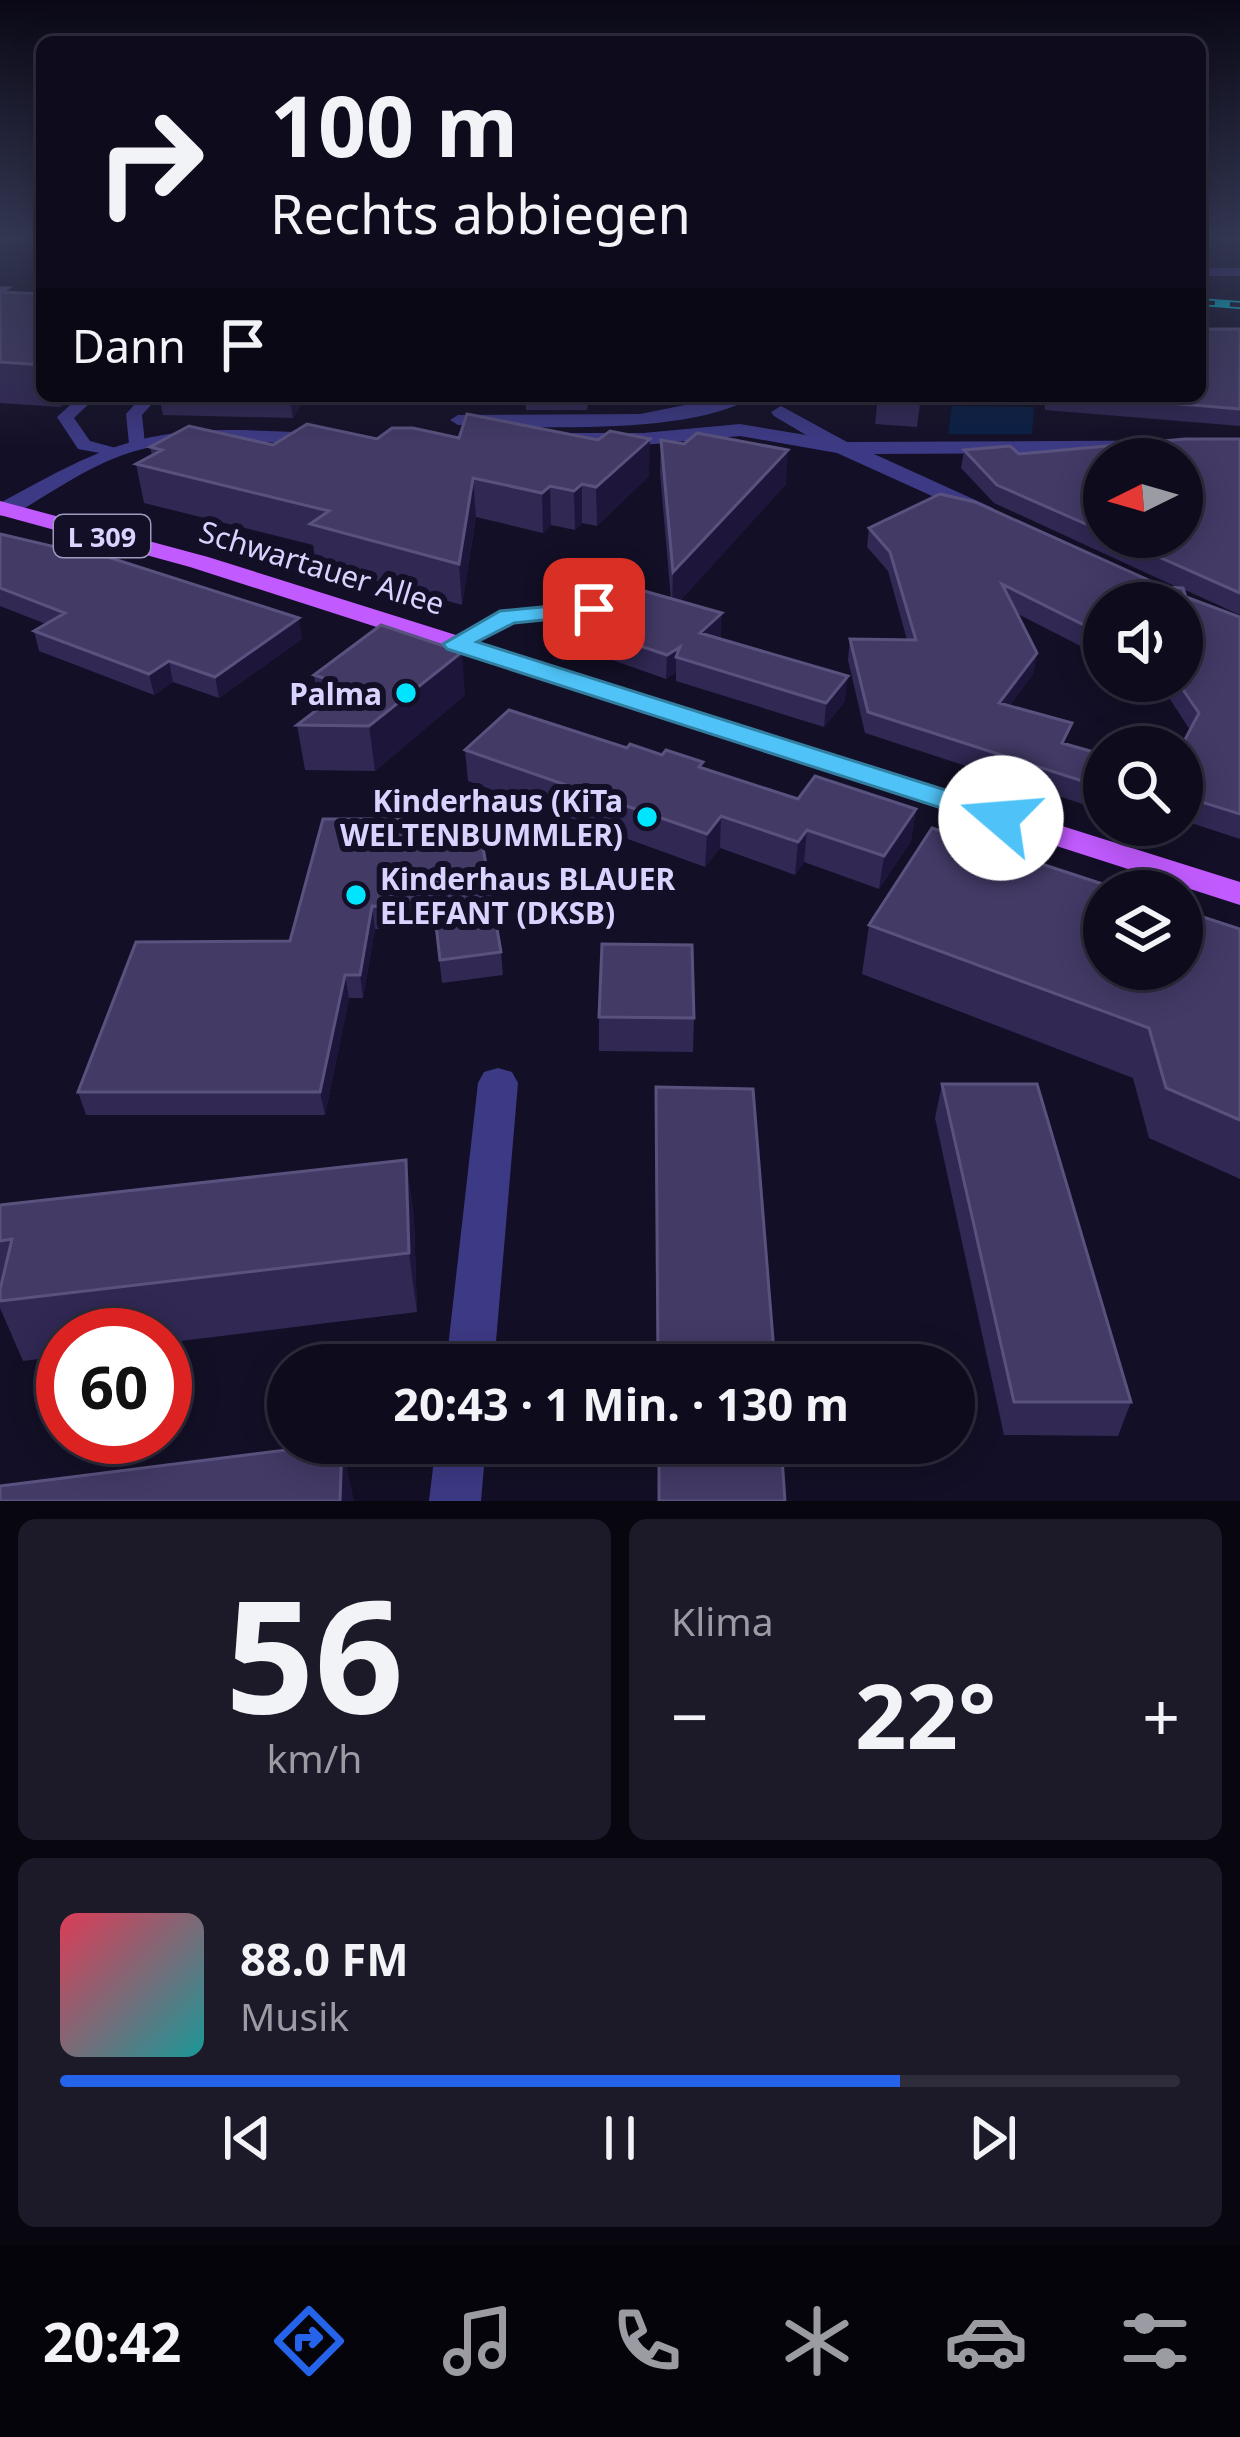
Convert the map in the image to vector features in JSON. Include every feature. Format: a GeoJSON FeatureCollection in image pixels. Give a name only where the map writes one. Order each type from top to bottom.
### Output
{"type":"FeatureCollection","features":[{"type":"Feature","properties":{"kind":"main road","name":"Schwartauer Allee"},"geometry":{"type":"LineString","coordinates":[[3,509],[199,562],[1240,894]]}},
{"type":"Feature","properties":{"kind":"street"},"geometry":{"type":"LineString","coordinates":[[740,430],[798,402]]}},
{"type":"Feature","properties":{"kind":"street"},"geometry":{"type":"LineString","coordinates":[[781,412],[842,448],[1006,523]]}},
{"type":"Feature","properties":{"kind":"street"},"geometry":{"type":"LineString","coordinates":[[455,430],[643,439],[740,430],[842,448],[1240,446]]}},
{"type":"Feature","properties":{"kind":"street"},"geometry":{"type":"LineString","coordinates":[[3,509],[110,452],[137,444],[187,438],[342,439]]}},
{"type":"Feature","properties":{"kind":"street"},"geometry":{"type":"LineString","coordinates":[[472,1344],[498,1083]]}},
{"type":"Feature","properties":{"kind":"street"},"geometry":{"type":"LineString","coordinates":[[455,1501],[459,1464]]}},
{"type":"Feature","properties":{"kind":"lane"},"geometry":{"type":"LineString","coordinates":[[82,402],[65,417],[84,445],[110,452]]}},
{"type":"Feature","properties":{"kind":"lane"},"geometry":{"type":"LineString","coordinates":[[137,444],[134,414],[146,402]]}},
{"type":"Feature","properties":{"kind":"lane"},"geometry":{"type":"LineString","coordinates":[[465,402],[455,430],[637,419],[728,402]]}},
{"type":"Feature","properties":{"kind":"lane"},"geometry":{"type":"LineString","coordinates":[[456,644],[509,616],[594,609]]}},
{"type":"Feature","properties":{"kind":"water"},"geometry":{"type":"Polygon","coordinates":[[[952,406],[1034,407],[1032,434],[948,434],[952,406]]]}},
{"type":"Feature","properties":{"kind":"building"},"geometry":{"type":"Polygon","coordinates":[[[0,309],[36,309],[36,365],[0,362],[0,309]]]}},
{"type":"Feature","properties":{"kind":"building"},"geometry":{"type":"Polygon","coordinates":[[[1206,329],[1240,329],[1240,409],[1158,402],[1206,402],[1206,329]]]}},
{"type":"Feature","properties":{"kind":"building"},"geometry":{"type":"Polygon","coordinates":[[[467,414],[598,440],[610,431],[650,439],[596,487],[582,484],[574,491],[550,486],[542,493],[473,478],[459,564],[310,524],[329,511],[136,464],[162,450],[150,447],[189,426],[273,445],[307,424],[377,439],[392,428],[459,438],[467,414]]]}},
{"type":"Feature","properties":{"kind":"building"},"geometry":{"type":"Polygon","coordinates":[[[697,433],[788,450],[673,572],[661,440],[684,444],[697,433]]]}},
{"type":"Feature","properties":{"kind":"building"},"geometry":{"type":"Polygon","coordinates":[[[1203,439],[1240,439],[1240,593],[1161,558],[1203,558],[1203,439]]]}},
{"type":"Feature","properties":{"kind":"building"},"geometry":{"type":"Polygon","coordinates":[[[1010,446],[1019,454],[1083,448],[1083,523],[997,485],[964,450],[1010,446]]]}},
{"type":"Feature","properties":{"kind":"building"},"geometry":{"type":"Polygon","coordinates":[[[940,494],[975,502],[1083,551],[1083,558],[1100,558],[1153,582],[1083,582],[1083,624],[1002,584],[1037,653],[999,703],[1072,723],[1062,743],[1083,749],[1083,781],[868,712],[850,639],[916,640],[890,552],[869,528],[940,494]]]}},
{"type":"Feature","properties":{"kind":"building"},"geometry":{"type":"Polygon","coordinates":[[[0,534],[64,549],[70,545],[299,618],[215,677],[169,661],[149,674],[34,631],[65,613],[0,588],[0,534]]]}},
{"type":"Feature","properties":{"kind":"building"},"geometry":{"type":"Polygon","coordinates":[[[630,587],[722,613],[700,633],[848,676],[826,703],[676,657],[680,647],[667,655],[584,627],[630,587]]]}},
{"type":"Feature","properties":{"kind":"building"},"geometry":{"type":"Polygon","coordinates":[[[1203,603],[1240,617],[1240,814],[1203,803],[1203,726],[1192,726],[1199,713],[1191,702],[1203,702],[1203,603]]]}},
{"type":"Feature","properties":{"kind":"building"},"geometry":{"type":"Polygon","coordinates":[[[381,625],[462,652],[369,726],[297,725],[348,686],[314,675],[381,625]]]}},
{"type":"Feature","properties":{"kind":"building"},"geometry":{"type":"Polygon","coordinates":[[[509,710],[627,748],[630,744],[662,755],[666,750],[703,762],[699,767],[798,799],[815,776],[916,809],[884,856],[807,830],[798,842],[721,816],[707,834],[465,750],[509,710]]]}},
{"type":"Feature","properties":{"kind":"building"},"geometry":{"type":"Polygon","coordinates":[[[323,819],[407,819],[403,839],[480,830],[501,952],[440,960],[434,907],[372,906],[360,975],[345,975],[320,1092],[78,1092],[136,942],[290,941],[323,819]]]}},
{"type":"Feature","properties":{"kind":"building"},"geometry":{"type":"Polygon","coordinates":[[[932,828],[1083,878],[1083,990],[1203,990],[1203,917],[1240,929],[1240,1120],[1166,1088],[1149,1028],[869,925],[932,828]]]}},
{"type":"Feature","properties":{"kind":"building"},"geometry":{"type":"Polygon","coordinates":[[[602,944],[692,945],[694,1018],[599,1017],[602,944]]]}},
{"type":"Feature","properties":{"kind":"building"},"geometry":{"type":"Polygon","coordinates":[[[942,1084],[1037,1084],[1131,1402],[1014,1402],[942,1084]]]}},
{"type":"Feature","properties":{"kind":"building"},"geometry":{"type":"Polygon","coordinates":[[[656,1087],[753,1089],[773,1344],[658,1344],[656,1087]]]}},
{"type":"Feature","properties":{"kind":"building"},"geometry":{"type":"Polygon","coordinates":[[[406,1160],[409,1253],[0,1301],[12,1239],[0,1241],[0,1205],[406,1160]]]}},
{"type":"Feature","properties":{"kind":"building"},"geometry":{"type":"Polygon","coordinates":[[[267,1452],[267,1464],[341,1464],[340,1501],[0,1501],[0,1486],[267,1452]]]}},
{"type":"Feature","properties":{"kind":"building"},"geometry":{"type":"Polygon","coordinates":[[[659,1464],[782,1464],[785,1501],[659,1501],[659,1464]]]}},
{"type":"Feature","properties":{"kind":"place","name":"Palma"},"geometry":{"type":"Point","coordinates":[406,693]}},
{"type":"Feature","properties":{"kind":"place","name":"Kinderhaus (KiTa WELTENBUMMLER)"},"geometry":{"type":"Point","coordinates":[647,817]}},
{"type":"Feature","properties":{"kind":"place","name":"Kinderhaus BLAUER ELEFANT (DKSB)"},"geometry":{"type":"Point","coordinates":[356,895]}},
{"type":"Feature","properties":{"kind":"route"},"geometry":{"type":"LineString","coordinates":[[594,609],[509,616],[456,644],[1001,818]]}}]}
